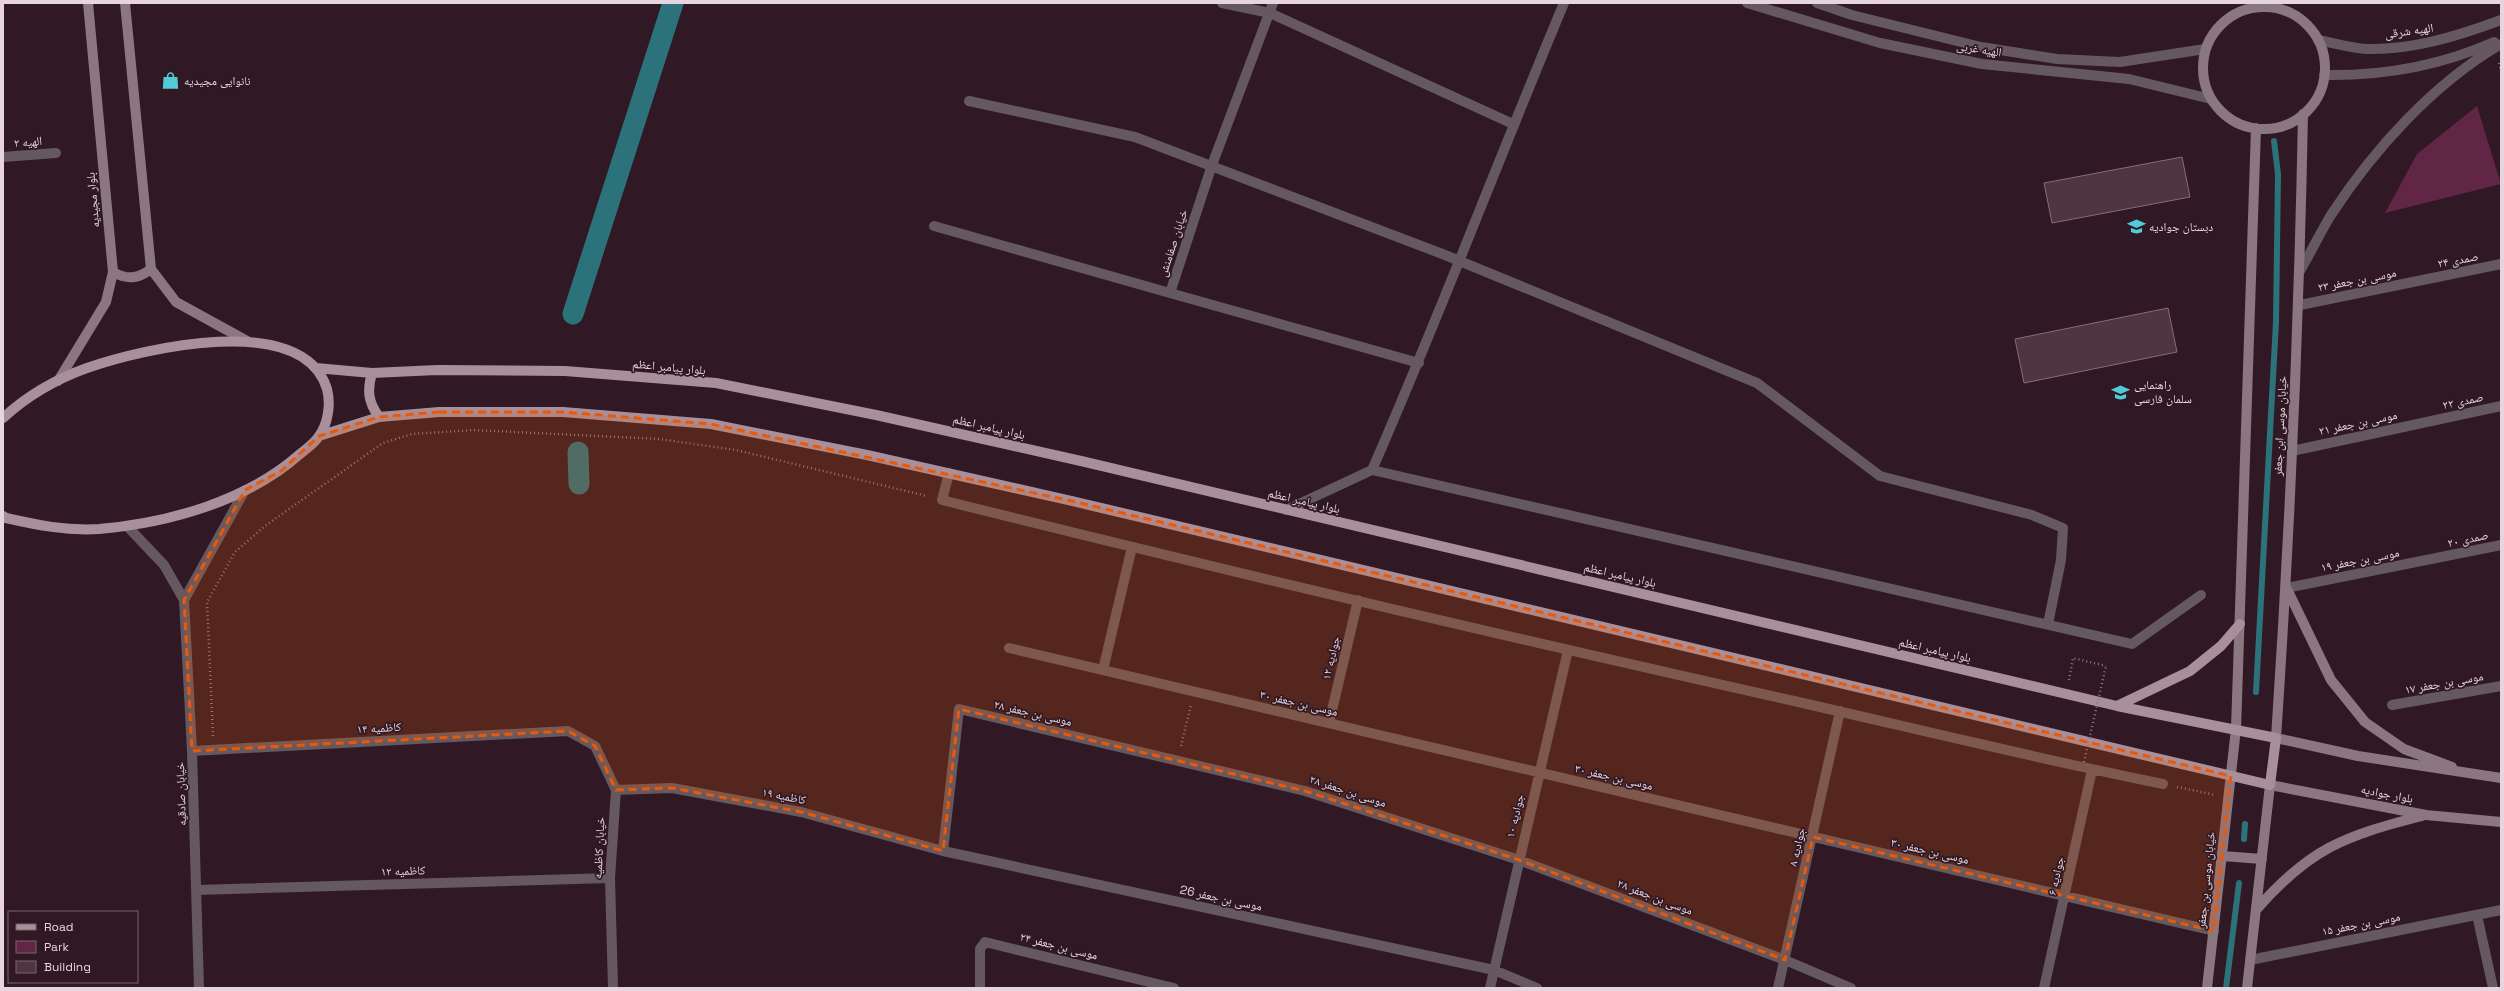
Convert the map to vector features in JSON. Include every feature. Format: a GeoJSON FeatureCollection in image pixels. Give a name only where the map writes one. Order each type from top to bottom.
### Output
{"type":"FeatureCollection","features":[{"type":"Feature","properties":{"kind":"main road","name":"بلوار مجیدیه"},"geometry":{"type":"LineString","coordinates":[[58,381],[106,302],[113,272],[88,3]]}},
{"type":"Feature","properties":{"kind":"main road"},"geometry":{"type":"LineString","coordinates":[[125,3],[151,269],[176,302],[247,342]]}},
{"type":"Feature","properties":{"kind":"main road"},"geometry":{"type":"LineString","coordinates":[[2271,5],[2290,13],[2307,24],[2318,40],[2324,57],[2324,75],[2314,103],[2303,114],[2289,123],[2273,128],[2256,128],[2238,123],[2223,113],[2211,99],[2204,82],[2203,62],[2205,49],[2220,25],[2236,8],[2254,8],[2271,5]]}},
{"type":"Feature","properties":{"kind":"main road","name":"خیابان موسی ابن جعفر"},"geometry":{"type":"LineString","coordinates":[[2276,738],[2286,588],[2300,305],[2303,114]]}},
{"type":"Feature","properties":{"kind":"main road"},"geometry":{"type":"LineString","coordinates":[[2236,729],[2256,128]]}},
{"type":"Feature","properties":{"kind":"main road"},"geometry":{"type":"LineString","coordinates":[[113,272],[120,276],[132,278],[144,274],[151,269]]}},
{"type":"Feature","properties":{"kind":"main road"},"geometry":{"type":"LineString","coordinates":[[3,418],[22,400],[85,369],[161,348],[206,342],[247,342],[297,352],[316,368],[327,390],[329,413],[319,436],[281,471],[218,502],[173,516],[127,526],[56,529],[4,518]]}},
{"type":"Feature","properties":{"kind":"main road","name":"بلوار پیامبر اعظم"},"geometry":{"type":"LineString","coordinates":[[316,368],[372,373],[436,370],[565,371],[716,383],[876,415],[2117,706],[2276,738]]}},
{"type":"Feature","properties":{"kind":"main road"},"geometry":{"type":"LineString","coordinates":[[372,373],[368,384],[368,396],[372,407],[379,417]]}},
{"type":"Feature","properties":{"kind":"main road"},"geometry":{"type":"LineString","coordinates":[[319,436],[379,417],[439,412],[563,412],[711,424],[949,474],[2006,721],[2270,785]]}},
{"type":"Feature","properties":{"kind":"main road"},"geometry":{"type":"LineString","coordinates":[[2286,588],[2331,680],[2364,722],[2404,748],[2470,774]]}},
{"type":"Feature","properties":{"kind":"main road"},"geometry":{"type":"LineString","coordinates":[[2117,706],[2190,672],[2221,646],[2240,624]]}},
{"type":"Feature","properties":{"kind":"main road","name":"خیابان موسی بن جعفر"},"geometry":{"type":"LineString","coordinates":[[2206,988],[2232,776],[2236,729]]}},
{"type":"Feature","properties":{"kind":"main road"},"geometry":{"type":"LineString","coordinates":[[2247,988],[2276,738],[2358,756],[2501,778]]}},
{"type":"Feature","properties":{"kind":"main road","name":"بلوار جوادیه"},"geometry":{"type":"LineString","coordinates":[[2270,785],[2426,815],[2501,822]]}},
{"type":"Feature","properties":{"kind":"main road"},"geometry":{"type":"LineString","coordinates":[[2256,910],[2281,881],[2312,856],[2346,838],[2426,815]]}},
{"type":"Feature","properties":{"kind":"main road"},"geometry":{"type":"LineString","coordinates":[[2222,856],[2262,859]]}},
{"type":"Feature","properties":{"kind":"street"},"geometry":{"type":"LineString","coordinates":[[1222,3],[1270,13],[1513,124]]}},
{"type":"Feature","properties":{"kind":"street","name":"خیابان صفامنش"},"geometry":{"type":"LineString","coordinates":[[1273,3],[1212,165],[1170,293],[1419,363]]}},
{"type":"Feature","properties":{"kind":"street"},"geometry":{"type":"LineString","coordinates":[[1372,470],[1419,363],[1458,260],[1564,3]]}},
{"type":"Feature","properties":{"kind":"street","name":"الهیه غربی"},"geometry":{"type":"LineString","coordinates":[[1747,3],[1880,43],[1982,64],[2129,79],[2211,99]]}},
{"type":"Feature","properties":{"kind":"street","name":"الهیه غربی"},"geometry":{"type":"LineString","coordinates":[[1817,3],[1852,15],[1981,47],[2057,59],[2120,62],[2205,49]]}},
{"type":"Feature","properties":{"kind":"street","name":"الهیه شرقی"},"geometry":{"type":"LineString","coordinates":[[2318,40],[2366,49],[2417,45],[2463,34],[2501,20]]}},
{"type":"Feature","properties":{"kind":"street"},"geometry":{"type":"LineString","coordinates":[[2324,75],[2364,76],[2409,69],[2469,53],[2501,39]]}},
{"type":"Feature","properties":{"kind":"street"},"geometry":{"type":"LineString","coordinates":[[2300,271],[2331,216],[2370,161],[2410,118],[2452,79],[2501,44]]}},
{"type":"Feature","properties":{"kind":"street"},"geometry":{"type":"LineString","coordinates":[[969,101],[1135,137],[1212,165],[1458,260],[1757,383],[1880,476],[2032,515],[2063,528],[2061,560],[2048,624]]}},
{"type":"Feature","properties":{"kind":"street","name":"الهیه ۲"},"geometry":{"type":"LineString","coordinates":[[3,157],[56,153]]}},
{"type":"Feature","properties":{"kind":"street"},"geometry":{"type":"LineString","coordinates":[[934,226],[1170,293]]}},
{"type":"Feature","properties":{"kind":"street","name":"صمدی ۲۴"},"geometry":{"type":"LineString","coordinates":[[2420,280],[2501,264]]}},
{"type":"Feature","properties":{"kind":"street","name":"موسی بن جعفر ۲۳"},"geometry":{"type":"LineString","coordinates":[[2300,305],[2420,280]]}},
{"type":"Feature","properties":{"kind":"street","name":"صمدی ۲۲"},"geometry":{"type":"LineString","coordinates":[[2430,422],[2501,406]]}},
{"type":"Feature","properties":{"kind":"street","name":"موسی بن جعفر ۲۱"},"geometry":{"type":"LineString","coordinates":[[2292,451],[2430,422]]}},
{"type":"Feature","properties":{"kind":"street"},"geometry":{"type":"LineString","coordinates":[[1286,510],[1372,470],[2132,644],[2201,595]]}},
{"type":"Feature","properties":{"kind":"street"},"geometry":{"type":"LineString","coordinates":[[949,474],[942,500],[1132,547],[1568,650],[2092,770],[2163,784]]}},
{"type":"Feature","properties":{"kind":"street"},"geometry":{"type":"LineString","coordinates":[[184,600],[245,490]]}},
{"type":"Feature","properties":{"kind":"street"},"geometry":{"type":"LineString","coordinates":[[127,526],[164,564],[184,600]]}},
{"type":"Feature","properties":{"kind":"street","name":"صمدی ۲۰"},"geometry":{"type":"LineString","coordinates":[[2440,558],[2501,545]]}},
{"type":"Feature","properties":{"kind":"street"},"geometry":{"type":"LineString","coordinates":[[1102,670],[1132,547]]}},
{"type":"Feature","properties":{"kind":"street","name":"موسی بن جعفر ۱۹"},"geometry":{"type":"LineString","coordinates":[[2286,588],[2440,558]]}},
{"type":"Feature","properties":{"kind":"street","name":"خیابان صادقیه"},"geometry":{"type":"LineString","coordinates":[[184,600],[192,751],[199,988]]}},
{"type":"Feature","properties":{"kind":"street","name":"جوادیه ۱۲"},"geometry":{"type":"LineString","coordinates":[[1329,723],[1358,600]]}},
{"type":"Feature","properties":{"kind":"street","name":"موسی بن جعفر ۳۰"},"geometry":{"type":"LineString","coordinates":[[1009,648],[2214,931]]}},
{"type":"Feature","properties":{"kind":"street","name":"جوادیه ۱۰"},"geometry":{"type":"LineString","coordinates":[[1490,988],[1538,772],[1568,650]]}},
{"type":"Feature","properties":{"kind":"street","name":"موسی بن جعفر ۱۷"},"geometry":{"type":"LineString","coordinates":[[2392,705],[2501,686]]}},
{"type":"Feature","properties":{"kind":"street","name":"موسی بن جعفر ۲۸"},"geometry":{"type":"LineString","coordinates":[[943,851],[959,709],[1306,791],[1519,860],[1785,960],[1851,988]]}},
{"type":"Feature","properties":{"kind":"street","name":"جوادیه ۸"},"geometry":{"type":"LineString","coordinates":[[1778,988],[1840,712]]}},
{"type":"Feature","properties":{"kind":"street","name":"کاظمیه ۱۴"},"geometry":{"type":"LineString","coordinates":[[192,751],[568,731]]}},
{"type":"Feature","properties":{"kind":"street","name":"خیابان کاظمیه"},"geometry":{"type":"LineString","coordinates":[[568,731],[595,746],[616,790],[610,878],[613,988]]}},
{"type":"Feature","properties":{"kind":"street","name":"جوادیه ۶"},"geometry":{"type":"LineString","coordinates":[[2044,988],[2092,770]]}},
{"type":"Feature","properties":{"kind":"street","name":"کاظمیه ۱۹"},"geometry":{"type":"LineString","coordinates":[[616,790],[672,788],[748,802],[801,812],[943,851]]}},
{"type":"Feature","properties":{"kind":"street","name":"موسی بن جعفر 26"},"geometry":{"type":"LineString","coordinates":[[943,851],[1494,970],[1537,988]]}},
{"type":"Feature","properties":{"kind":"street","name":"کاظمیه ۱۲"},"geometry":{"type":"LineString","coordinates":[[196,890],[610,878]]}},
{"type":"Feature","properties":{"kind":"street","name":"موسی بن جعفر ۱۵"},"geometry":{"type":"LineString","coordinates":[[2250,960],[2501,910]]}},
{"type":"Feature","properties":{"kind":"street"},"geometry":{"type":"LineString","coordinates":[[2477,915],[2493,988]]}},
{"type":"Feature","properties":{"kind":"street","name":"موسی بن جعفر ۲۴"},"geometry":{"type":"LineString","coordinates":[[980,988],[980,949],[985,942],[1174,988]]}},
{"type":"Feature","properties":{"kind":"path"},"geometry":{"type":"LineString","coordinates":[[214,750],[208,602],[236,552],[265,526],[383,443],[412,434],[474,430],[659,439],[736,450],[942,500]]}},
{"type":"Feature","properties":{"kind":"path"},"geometry":{"type":"LineString","coordinates":[[2066,694],[2073,658],[2106,666],[2084,762]]}},
{"type":"Feature","properties":{"kind":"path"},"geometry":{"type":"LineString","coordinates":[[1177,761],[1194,691]]}},
{"type":"Feature","properties":{"kind":"path"},"geometry":{"type":"LineString","coordinates":[[2163,784],[2229,798]]}},
{"type":"Feature","properties":{"kind":"highlighted area"},"geometry":{"type":"Polygon","coordinates":[[[439,412],[563,412],[711,424],[1072,501],[2231,776],[2214,931],[1813,837],[1785,960],[1519,860],[1305,791],[959,709],[943,851],[801,812],[672,788],[616,790],[595,746],[568,731],[192,751],[184,600],[245,490],[281,471],[319,436],[379,417],[439,412]]]}},
{"type":"Feature","properties":{"kind":"green space"},"geometry":{"type":"Polygon","coordinates":[[[2477,106],[2501,184],[2385,213],[2417,154],[2477,106]]]}},
{"type":"Feature","properties":{"kind":"building"},"geometry":{"type":"Polygon","coordinates":[[[2182,157],[2190,197],[2052,223],[2044,183],[2182,157]]]}},
{"type":"Feature","properties":{"kind":"building"},"geometry":{"type":"Polygon","coordinates":[[[2168,308],[2177,352],[2024,383],[2015,339],[2168,308]]]}},
{"type":"Feature","properties":{"kind":"waterway"},"geometry":{"type":"LineString","coordinates":[[573,314],[673,3]]}},
{"type":"Feature","properties":{"kind":"waterway"},"geometry":{"type":"LineString","coordinates":[[2256,692],[2276,322],[2278,174],[2274,141]]}},
{"type":"Feature","properties":{"kind":"waterway"},"geometry":{"type":"LineString","coordinates":[[578,452],[579,484]]}},
{"type":"Feature","properties":{"kind":"waterway"},"geometry":{"type":"LineString","coordinates":[[2244,839],[2245,824]]}},
{"type":"Feature","properties":{"kind":"waterway"},"geometry":{"type":"LineString","coordinates":[[2226,988],[2239,883]]}},
{"type":"Feature","properties":{"kind":"place","name":"نانوایی مجیدیه"},"geometry":{"type":"Point","coordinates":[171,81]}},
{"type":"Feature","properties":{"kind":"place","name":"دبستان جوادیه"},"geometry":{"type":"Point","coordinates":[2136,227]}},
{"type":"Feature","properties":{"kind":"place","name":"راهنمایی سلمان فارسی"},"geometry":{"type":"Point","coordinates":[2121,392]}}]}
